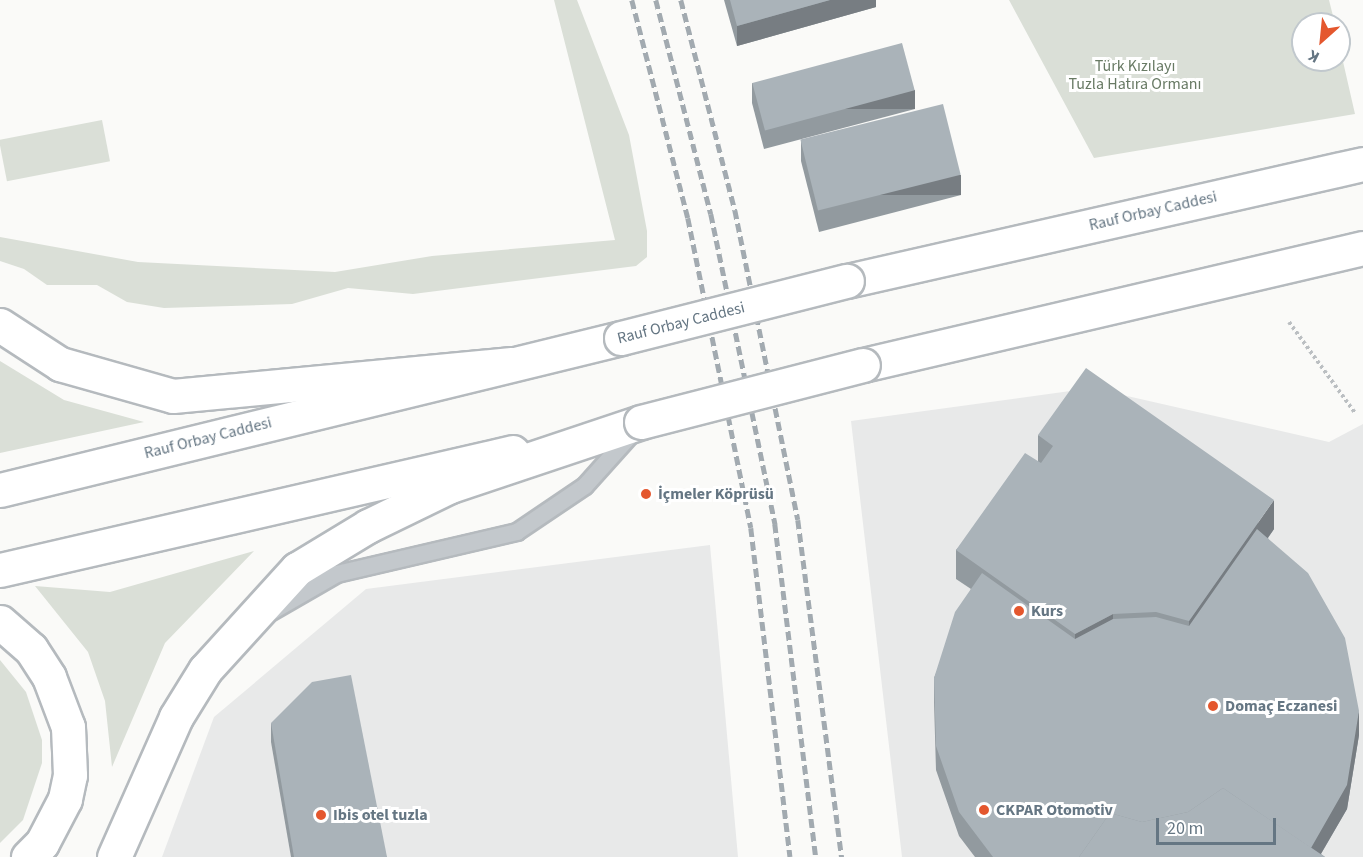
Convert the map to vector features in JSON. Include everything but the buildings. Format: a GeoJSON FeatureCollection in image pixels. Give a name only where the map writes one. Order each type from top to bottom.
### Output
{"type":"FeatureCollection","features":[{"type":"Feature","properties":{"kind":"main road","name":"Rauf Orbay Caddesi"},"geometry":{"type":"LineString","coordinates":[[0,490],[847,281],[1363,164]]}},
{"type":"Feature","properties":{"kind":"main road"},"geometry":{"type":"LineString","coordinates":[[0,570],[641,422],[862,365],[1363,248]]}},
{"type":"Feature","properties":{"kind":"main road"},"geometry":{"type":"LineString","coordinates":[[0,325],[60,364],[173,396],[512,364]]}},
{"type":"Feature","properties":{"kind":"main road"},"geometry":{"type":"LineString","coordinates":[[114,857],[176,717],[205,670],[297,569],[368,526],[450,486],[641,422]]}},
{"type":"Feature","properties":{"kind":"main road"},"geometry":{"type":"LineString","coordinates":[[0,622],[44,668],[68,727],[70,775],[65,799],[42,843],[28,857]]}},
{"type":"Feature","properties":{"kind":"lane"},"geometry":{"type":"LineString","coordinates":[[247,625],[337,574],[517,532],[585,486],[641,422]]}},
{"type":"Feature","properties":{"kind":"path"},"geometry":{"type":"LineString","coordinates":[[1289,322],[1354,413]]}},
{"type":"Feature","properties":{"kind":"shaded area"},"geometry":{"type":"Polygon","coordinates":[[[1092,388],[1329,442],[1363,424],[1363,857],[902,857],[851,421],[1092,388]]]}},
{"type":"Feature","properties":{"kind":"shaded area"},"geometry":{"type":"Polygon","coordinates":[[[710,545],[738,857],[162,857],[214,717],[366,589],[710,545]]]}},
{"type":"Feature","properties":{"kind":"green space"},"geometry":{"type":"Polygon","coordinates":[[[554,0],[577,0],[629,135],[647,231],[647,257],[636,266],[413,294],[348,288],[292,304],[164,308],[127,302],[97,285],[47,285],[24,269],[0,261],[0,237],[138,262],[335,272],[432,256],[615,240],[554,0]]]}},
{"type":"Feature","properties":{"kind":"green space","name":"Türk Kızılayı Tuzla Hatıra Ormanı"},"geometry":{"type":"Polygon","coordinates":[[[1009,0],[1329,0],[1332,12],[1291,12],[1291,72],[1345,72],[1355,114],[1094,158],[1009,0]]]}},
{"type":"Feature","properties":{"kind":"green space"},"geometry":{"type":"Polygon","coordinates":[[[102,120],[110,161],[7,181],[0,140],[102,120]]]}},
{"type":"Feature","properties":{"kind":"green space"},"geometry":{"type":"Polygon","coordinates":[[[0,361],[64,400],[144,422],[0,453],[0,361]]]}},
{"type":"Feature","properties":{"kind":"green space"},"geometry":{"type":"Polygon","coordinates":[[[254,551],[165,643],[112,767],[105,701],[88,652],[35,586],[110,592],[254,551]]]}},
{"type":"Feature","properties":{"kind":"green space"},"geometry":{"type":"Polygon","coordinates":[[[0,660],[26,692],[42,740],[42,763],[23,820],[0,843],[0,660]]]}},
{"type":"Feature","properties":{"kind":"railway"},"geometry":{"type":"LineString","coordinates":[[632,0],[688,218],[751,528],[790,857]]}},
{"type":"Feature","properties":{"kind":"railway"},"geometry":{"type":"LineString","coordinates":[[656,0],[711,214],[775,524],[816,857]]}},
{"type":"Feature","properties":{"kind":"railway"},"geometry":{"type":"LineString","coordinates":[[681,0],[735,210],[798,520],[842,857]]}},
{"type":"Feature","properties":{"kind":"place","name":"İçmeler Köprüsü"},"geometry":{"type":"Point","coordinates":[646,494]}},
{"type":"Feature","properties":{"kind":"place","name":"Kurs"},"geometry":{"type":"Point","coordinates":[1019,611]}},
{"type":"Feature","properties":{"kind":"place","name":"Domaç Eczanesi"},"geometry":{"type":"Point","coordinates":[1213,706]}},
{"type":"Feature","properties":{"kind":"place","name":"CKPAR Otomotiv"},"geometry":{"type":"Point","coordinates":[984,810]}},
{"type":"Feature","properties":{"kind":"place","name":"Ibis otel tuzla"},"geometry":{"type":"Point","coordinates":[321,815]}}]}
